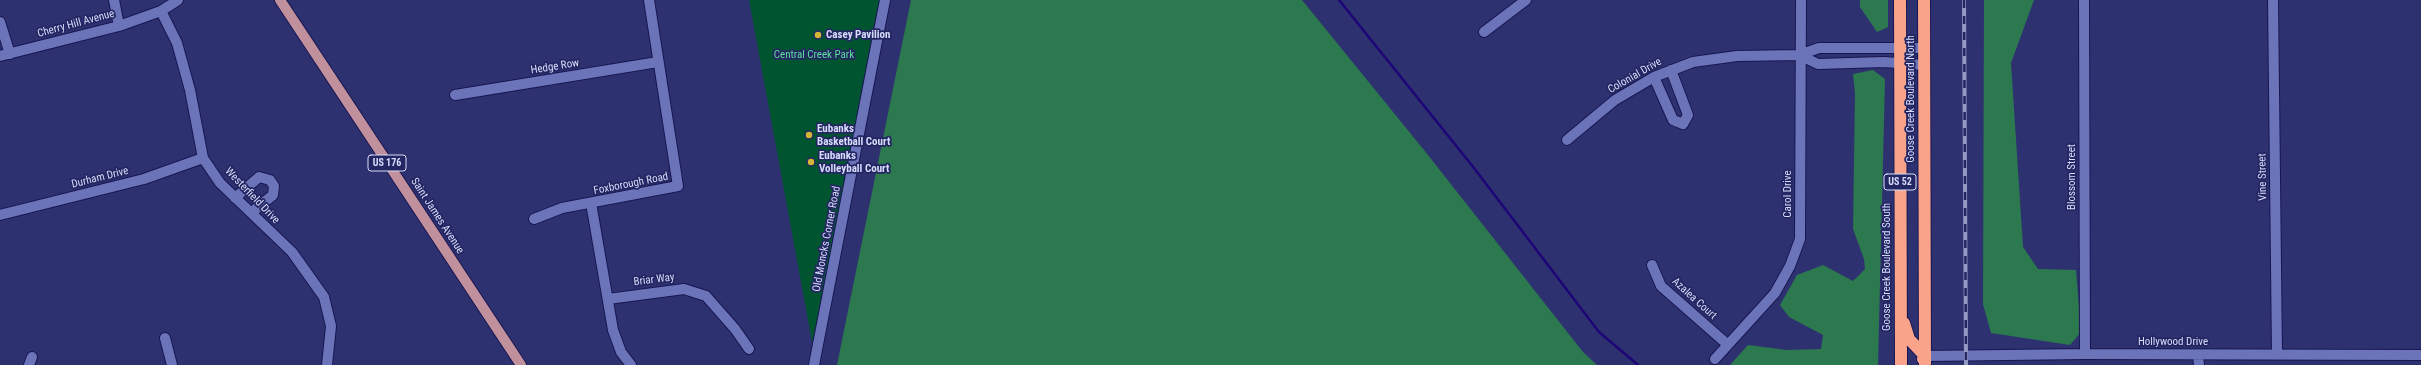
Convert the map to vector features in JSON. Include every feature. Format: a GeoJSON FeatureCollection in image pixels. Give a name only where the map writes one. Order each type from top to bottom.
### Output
{"type":"FeatureCollection","features":[{"type":"Feature","properties":{"kind":"highway","name":"Goose Creek Boulevard South"},"geometry":{"type":"LineString","coordinates":[[1900,0],[1901,365]]}},
{"type":"Feature","properties":{"kind":"highway","name":"Goose Creek Boulevard North"},"geometry":{"type":"LineString","coordinates":[[1923,362],[1924,0]]}},
{"type":"Feature","properties":{"kind":"highway"},"geometry":{"type":"LineString","coordinates":[[1900,302],[1909,339],[1923,362]]}},
{"type":"Feature","properties":{"kind":"main road","name":"Saint James Avenue"},"geometry":{"type":"LineString","coordinates":[[280,0],[521,365]]}},
{"type":"Feature","properties":{"kind":"street"},"geometry":{"type":"LineString","coordinates":[[114,0],[119,26]]}},
{"type":"Feature","properties":{"kind":"street","name":"Cherry Hill Avenue"},"geometry":{"type":"LineString","coordinates":[[5,55],[119,26],[161,11],[178,0]]}},
{"type":"Feature","properties":{"kind":"street","name":"Foxborough Road"},"geometry":{"type":"LineString","coordinates":[[631,365],[621,352],[616,337],[591,203],[678,186],[649,0]]}},
{"type":"Feature","properties":{"kind":"street","name":"Old Moncks Corner Road"},"geometry":{"type":"LineString","coordinates":[[814,365],[885,0]]}},
{"type":"Feature","properties":{"kind":"street"},"geometry":{"type":"LineString","coordinates":[[1484,32],[1526,0]]}},
{"type":"Feature","properties":{"kind":"street","name":"Carol Drive"},"geometry":{"type":"LineString","coordinates":[[1715,359],[1775,292],[1790,266],[1800,239],[1801,0]]}},
{"type":"Feature","properties":{"kind":"street","name":"Blossom Street"},"geometry":{"type":"LineString","coordinates":[[2084,0],[2085,354]]}},
{"type":"Feature","properties":{"kind":"street","name":"Vine Street"},"geometry":{"type":"LineString","coordinates":[[2274,0],[2277,354]]}},
{"type":"Feature","properties":{"kind":"street","name":"Westerfield Drive"},"geometry":{"type":"LineString","coordinates":[[161,11],[177,43],[190,90],[203,158],[220,183],[252,212],[292,252],[324,297],[331,326],[327,365]]}},
{"type":"Feature","properties":{"kind":"street"},"geometry":{"type":"LineString","coordinates":[[0,22],[5,55]]}},
{"type":"Feature","properties":{"kind":"street","name":"Colonial Drive"},"geometry":{"type":"LineString","coordinates":[[1567,140],[1615,100],[1654,77],[1693,62],[1737,56],[1800,55],[1819,48],[1924,48]]}},
{"type":"Feature","properties":{"kind":"street","name":"Colonial Drive"},"geometry":{"type":"LineString","coordinates":[[1800,55],[1818,64],[1924,64]]}},
{"type":"Feature","properties":{"kind":"street","name":"Hedge Row"},"geometry":{"type":"LineString","coordinates":[[455,95],[658,62]]}},
{"type":"Feature","properties":{"kind":"street"},"geometry":{"type":"LineString","coordinates":[[1654,77],[1673,120],[1683,124],[1688,114],[1671,70]]}},
{"type":"Feature","properties":{"kind":"street","name":"Durham Drive"},"geometry":{"type":"LineString","coordinates":[[0,215],[144,179],[203,158]]}},
{"type":"Feature","properties":{"kind":"street"},"geometry":{"type":"LineString","coordinates":[[235,198],[259,177],[270,180],[274,186],[273,195],[252,212]]}},
{"type":"Feature","properties":{"kind":"street"},"geometry":{"type":"LineString","coordinates":[[534,218],[562,208],[591,203]]}},
{"type":"Feature","properties":{"kind":"street","name":"Azalea Court"},"geometry":{"type":"LineString","coordinates":[[1652,265],[1661,286],[1727,344]]}},
{"type":"Feature","properties":{"kind":"street","name":"Briar Way"},"geometry":{"type":"LineString","coordinates":[[608,299],[663,290],[684,289],[706,296],[735,329],[749,349]]}},
{"type":"Feature","properties":{"kind":"street"},"geometry":{"type":"LineString","coordinates":[[165,338],[172,365]]}},
{"type":"Feature","properties":{"kind":"street","name":"Hollywood Drive"},"geometry":{"type":"LineString","coordinates":[[1923,362],[2085,354],[2198,360],[2277,354],[2320,360],[2421,355]]}},
{"type":"Feature","properties":{"kind":"green space","name":"Central Creek Park"},"geometry":{"type":"Polygon","coordinates":[[[749,0],[880,0],[813,347],[749,0]]]}},
{"type":"Feature","properties":{"kind":"green space"},"geometry":{"type":"Polygon","coordinates":[[[911,0],[1302,0],[1424,150],[1583,352],[1597,365],[837,365],[911,0]]]}},
{"type":"Feature","properties":{"kind":"green space"},"geometry":{"type":"Polygon","coordinates":[[[1860,0],[1888,0],[1888,27],[1877,32],[1860,7],[1860,0]]]}},
{"type":"Feature","properties":{"kind":"green space"},"geometry":{"type":"Polygon","coordinates":[[[1984,0],[2034,0],[2011,63],[2023,247],[2038,269],[2076,270],[2081,332],[2070,345],[1991,333],[1983,304],[1984,0]]]}},
{"type":"Feature","properties":{"kind":"green space"},"geometry":{"type":"Polygon","coordinates":[[[1873,70],[1885,79],[1878,365],[1730,365],[1748,345],[1787,350],[1821,349],[1823,335],[1789,317],[1780,305],[1797,275],[1823,265],[1853,281],[1865,269],[1864,259],[1853,229],[1855,93],[1853,74],[1873,70]]]}},
{"type":"Feature","properties":{"kind":"waterway"},"geometry":{"type":"LineString","coordinates":[[1339,0],[1474,168],[1599,332],[1638,365]]}},
{"type":"Feature","properties":{"kind":"railway"},"geometry":{"type":"LineString","coordinates":[[1964,0],[1966,365]]}},
{"type":"Feature","properties":{"kind":"place","name":"Casey Pavilion"},"geometry":{"type":"Point","coordinates":[818,35]}},
{"type":"Feature","properties":{"kind":"place","name":"Eubanks Basketball Court"},"geometry":{"type":"Point","coordinates":[809,135]}},
{"type":"Feature","properties":{"kind":"place","name":"Eubanks Volleyball Court"},"geometry":{"type":"Point","coordinates":[811,162]}}]}
